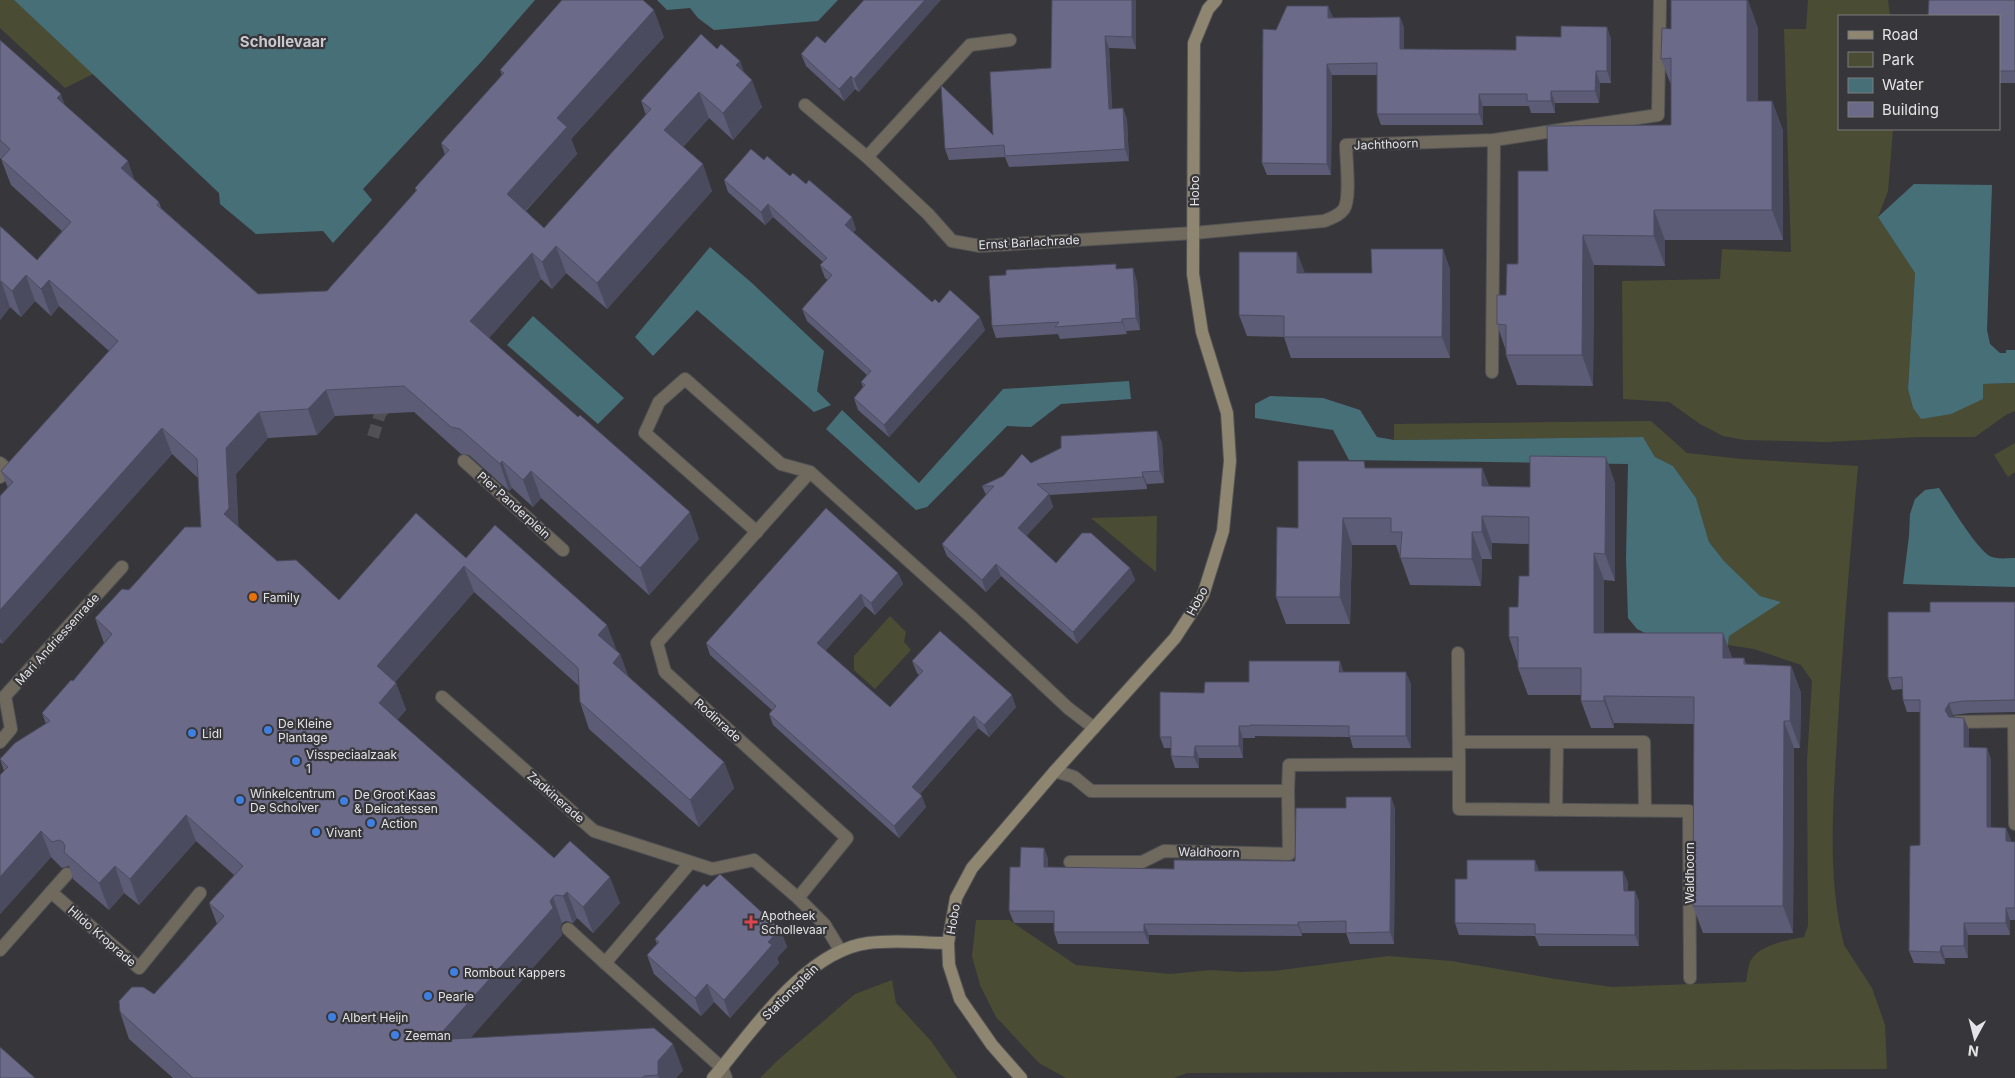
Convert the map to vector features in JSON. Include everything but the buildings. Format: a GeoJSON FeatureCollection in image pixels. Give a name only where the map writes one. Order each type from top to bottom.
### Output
{"type":"FeatureCollection","features":[{"type":"Feature","properties":{"kind":"street","name":"Hobo"},"geometry":{"type":"LineString","coordinates":[[1021,1078],[992,1045],[960,999],[950,965],[948,943],[956,898],[972,868],[1055,771],[1175,638],[1203,595],[1223,531],[1230,461],[1228,413],[1202,332],[1193,274],[1194,43],[1208,9],[1216,0]]}},
{"type":"Feature","properties":{"kind":"street","name":"Jachthoorn"},"geometry":{"type":"LineString","coordinates":[[1194,233],[1324,221],[1337,216],[1345,208],[1347,198],[1346,145],[1494,140],[1658,115],[1660,0]]}},
{"type":"Feature","properties":{"kind":"street"},"geometry":{"type":"LineString","coordinates":[[867,157],[970,45],[1010,40]]}},
{"type":"Feature","properties":{"kind":"street","name":"Ernst Barlachrade"},"geometry":{"type":"LineString","coordinates":[[805,105],[867,157],[928,214],[952,241],[980,246],[1194,233]]}},
{"type":"Feature","properties":{"kind":"street"},"geometry":{"type":"LineString","coordinates":[[1492,372],[1494,140]]}},
{"type":"Feature","properties":{"kind":"street"},"geometry":{"type":"LineString","coordinates":[[757,532],[645,433],[659,402],[685,379],[781,464],[810,472],[970,616],[1068,708],[1094,728]]}},
{"type":"Feature","properties":{"kind":"street","name":"Pier Panderplein"},"geometry":{"type":"LineString","coordinates":[[464,461],[564,550]]}},
{"type":"Feature","properties":{"kind":"street"},"geometry":{"type":"LineString","coordinates":[[0,463],[7,469],[0,477]]}},
{"type":"Feature","properties":{"kind":"street","name":"Rodinrade"},"geometry":{"type":"LineString","coordinates":[[798,898],[846,838],[664,672],[657,644],[810,472]]}},
{"type":"Feature","properties":{"kind":"street","name":"Mari Andriessenrade"},"geometry":{"type":"LineString","coordinates":[[0,742],[10,729],[2,694],[122,567]]}},
{"type":"Feature","properties":{"kind":"street","name":"Waldhoorn"},"geometry":{"type":"LineString","coordinates":[[1458,653],[1459,808],[1689,811],[1690,978]]}},
{"type":"Feature","properties":{"kind":"street","name":"Zadkinerade"},"geometry":{"type":"LineString","coordinates":[[442,697],[594,831],[712,869],[754,860],[798,898],[825,925],[840,950]]}},
{"type":"Feature","properties":{"kind":"street"},"geometry":{"type":"LineString","coordinates":[[1958,722],[2014,721],[2015,824]]}},
{"type":"Feature","properties":{"kind":"street"},"geometry":{"type":"LineString","coordinates":[[1459,742],[1644,742],[1645,810]]}},
{"type":"Feature","properties":{"kind":"street"},"geometry":{"type":"LineString","coordinates":[[1556,810],[1557,742]]}},
{"type":"Feature","properties":{"kind":"street","name":"Waldhoorn"},"geometry":{"type":"LineString","coordinates":[[1070,862],[1142,862],[1164,851],[1288,854],[1289,765],[1459,764]]}},
{"type":"Feature","properties":{"kind":"street"},"geometry":{"type":"LineString","coordinates":[[1055,771],[1074,777],[1091,791],[1288,791]]}},
{"type":"Feature","properties":{"kind":"street"},"geometry":{"type":"LineString","coordinates":[[605,963],[690,863]]}},
{"type":"Feature","properties":{"kind":"street"},"geometry":{"type":"LineString","coordinates":[[0,950],[67,874]]}},
{"type":"Feature","properties":{"kind":"street","name":"Hildo Kroprade"},"geometry":{"type":"LineString","coordinates":[[51,892],[139,968],[200,893]]}},
{"type":"Feature","properties":{"kind":"street"},"geometry":{"type":"LineString","coordinates":[[568,929],[724,1073]]}},
{"type":"Feature","properties":{"kind":"street","name":"Stationsplein"},"geometry":{"type":"LineString","coordinates":[[713,1078],[724,1073],[774,1006],[814,966],[840,950],[867,943],[899,941],[948,943]]}},
{"type":"Feature","properties":{"kind":"green space"},"geometry":{"type":"Polygon","coordinates":[[[0,0],[14,0],[93,74],[65,88],[0,28],[0,0]]]}},
{"type":"Feature","properties":{"kind":"green space"},"geometry":{"type":"Polygon","coordinates":[[[1808,0],[1888,0],[1890,15],[1838,15],[1838,130],[1893,130],[1888,191],[1878,217],[1915,273],[1908,389],[1913,408],[1921,419],[1983,384],[2015,383],[2015,411],[2006,415],[1975,437],[1918,437],[1827,442],[1745,440],[1723,436],[1700,424],[1669,402],[1623,399],[1622,281],[1720,279],[1722,249],[1791,252],[1784,29],[1806,29],[1808,0]]]}},
{"type":"Feature","properties":{"kind":"green space"},"geometry":{"type":"Polygon","coordinates":[[[1651,421],[1687,453],[1742,459],[1858,466],[1839,704],[1833,816],[1833,868],[1835,894],[1844,945],[1872,988],[1885,1025],[1887,1069],[1187,1073],[1174,1078],[1066,1078],[1039,1063],[996,1017],[980,985],[972,956],[976,920],[1009,920],[1076,965],[1170,974],[1211,970],[1240,972],[1274,971],[1388,956],[1451,961],[1612,987],[1746,982],[1750,962],[1759,951],[1774,944],[1804,937],[1808,926],[1807,761],[1812,681],[1801,665],[1754,649],[1728,645],[1729,636],[1780,602],[1760,596],[1724,561],[1709,542],[1696,498],[1673,466],[1655,457],[1643,437],[1394,440],[1394,424],[1651,421]]]}},
{"type":"Feature","properties":{"kind":"green space"},"geometry":{"type":"Polygon","coordinates":[[[2015,443],[2015,472],[2008,477],[1994,455],[2015,443]]]}},
{"type":"Feature","properties":{"kind":"green space"},"geometry":{"type":"Polygon","coordinates":[[[1157,516],[1156,572],[1091,518],[1157,516]]]}},
{"type":"Feature","properties":{"kind":"green space"},"geometry":{"type":"Polygon","coordinates":[[[890,616],[906,632],[904,642],[911,650],[875,689],[854,670],[854,656],[890,616]]]}},
{"type":"Feature","properties":{"kind":"green space"},"geometry":{"type":"Polygon","coordinates":[[[892,980],[896,1003],[931,1041],[957,1078],[760,1078],[778,1060],[855,994],[892,980]]]}},
{"type":"Feature","properties":{"kind":"water"},"geometry":{"type":"Polygon","coordinates":[[[14,0],[535,0],[482,61],[363,189],[372,200],[333,243],[323,231],[256,234],[220,204],[219,193],[14,0]]]}},
{"type":"Feature","properties":{"kind":"water"},"geometry":{"type":"Polygon","coordinates":[[[657,0],[838,0],[818,21],[714,30],[698,18],[690,8],[667,10],[657,0]]]}},
{"type":"Feature","properties":{"kind":"water"},"geometry":{"type":"Polygon","coordinates":[[[1914,184],[1992,185],[1987,330],[1990,344],[2000,353],[2006,353],[2006,350],[2015,350],[2015,383],[1983,384],[1983,399],[1951,414],[1921,419],[1913,408],[1908,389],[1915,273],[1878,217],[1914,184]]]}},
{"type":"Feature","properties":{"kind":"water"},"geometry":{"type":"Polygon","coordinates":[[[710,247],[753,284],[824,351],[817,391],[831,405],[814,412],[697,310],[653,356],[635,337],[710,247]]]}},
{"type":"Feature","properties":{"kind":"water"},"geometry":{"type":"Polygon","coordinates":[[[533,316],[624,398],[598,424],[507,345],[533,316]]]}},
{"type":"Feature","properties":{"kind":"water"},"geometry":{"type":"Polygon","coordinates":[[[1129,381],[1131,399],[1061,404],[1031,427],[1007,426],[927,507],[916,510],[826,429],[842,410],[919,483],[1003,389],[1129,381]]]}},
{"type":"Feature","properties":{"kind":"water"},"geometry":{"type":"Polygon","coordinates":[[[1270,396],[1323,398],[1360,410],[1377,437],[1394,440],[1643,437],[1655,457],[1673,466],[1696,498],[1709,542],[1724,561],[1760,596],[1781,602],[1729,636],[1728,645],[1655,638],[1637,629],[1628,618],[1626,558],[1628,464],[1349,460],[1333,430],[1255,418],[1255,404],[1270,396]]]}},
{"type":"Feature","properties":{"kind":"water"},"geometry":{"type":"Polygon","coordinates":[[[1939,488],[1969,533],[1988,555],[1998,558],[2015,558],[2015,587],[1903,584],[1910,514],[1915,499],[1925,490],[1939,488]]]}},
{"type":"Feature","properties":{"kind":"tunnel"},"geometry":{"type":"LineString","coordinates":[[373,437],[380,414],[391,401]]}},
{"type":"Feature","properties":{"kind":"place","name":"Family"},"geometry":{"type":"Point","coordinates":[253,597]}},
{"type":"Feature","properties":{"kind":"place","name":"De Kleine Plantage"},"geometry":{"type":"Point","coordinates":[268,730]}},
{"type":"Feature","properties":{"kind":"place","name":"Lidl"},"geometry":{"type":"Point","coordinates":[192,733]}},
{"type":"Feature","properties":{"kind":"place","name":"Visspeciaalzaak 1"},"geometry":{"type":"Point","coordinates":[296,761]}},
{"type":"Feature","properties":{"kind":"place","name":"Winkelcentrum De Scholver"},"geometry":{"type":"Point","coordinates":[240,800]}},
{"type":"Feature","properties":{"kind":"place","name":"De Groot Kaas & Delicatessen"},"geometry":{"type":"Point","coordinates":[344,801]}},
{"type":"Feature","properties":{"kind":"place","name":"Action"},"geometry":{"type":"Point","coordinates":[371,823]}},
{"type":"Feature","properties":{"kind":"place","name":"Vivant"},"geometry":{"type":"Point","coordinates":[316,832]}},
{"type":"Feature","properties":{"kind":"place","name":"Apotheek Schollevaar"},"geometry":{"type":"Point","coordinates":[751,922]}},
{"type":"Feature","properties":{"kind":"place","name":"Rombout Kappers"},"geometry":{"type":"Point","coordinates":[454,972]}},
{"type":"Feature","properties":{"kind":"place","name":"Pearle"},"geometry":{"type":"Point","coordinates":[428,996]}},
{"type":"Feature","properties":{"kind":"place","name":"Albert Heijn"},"geometry":{"type":"Point","coordinates":[332,1017]}},
{"type":"Feature","properties":{"kind":"place","name":"Zeeman"},"geometry":{"type":"Point","coordinates":[395,1035]}},
{"type":"Feature","properties":{"kind":"district","name":"Schollevaar"},"geometry":{"type":"Point","coordinates":[283,41]}}]}
